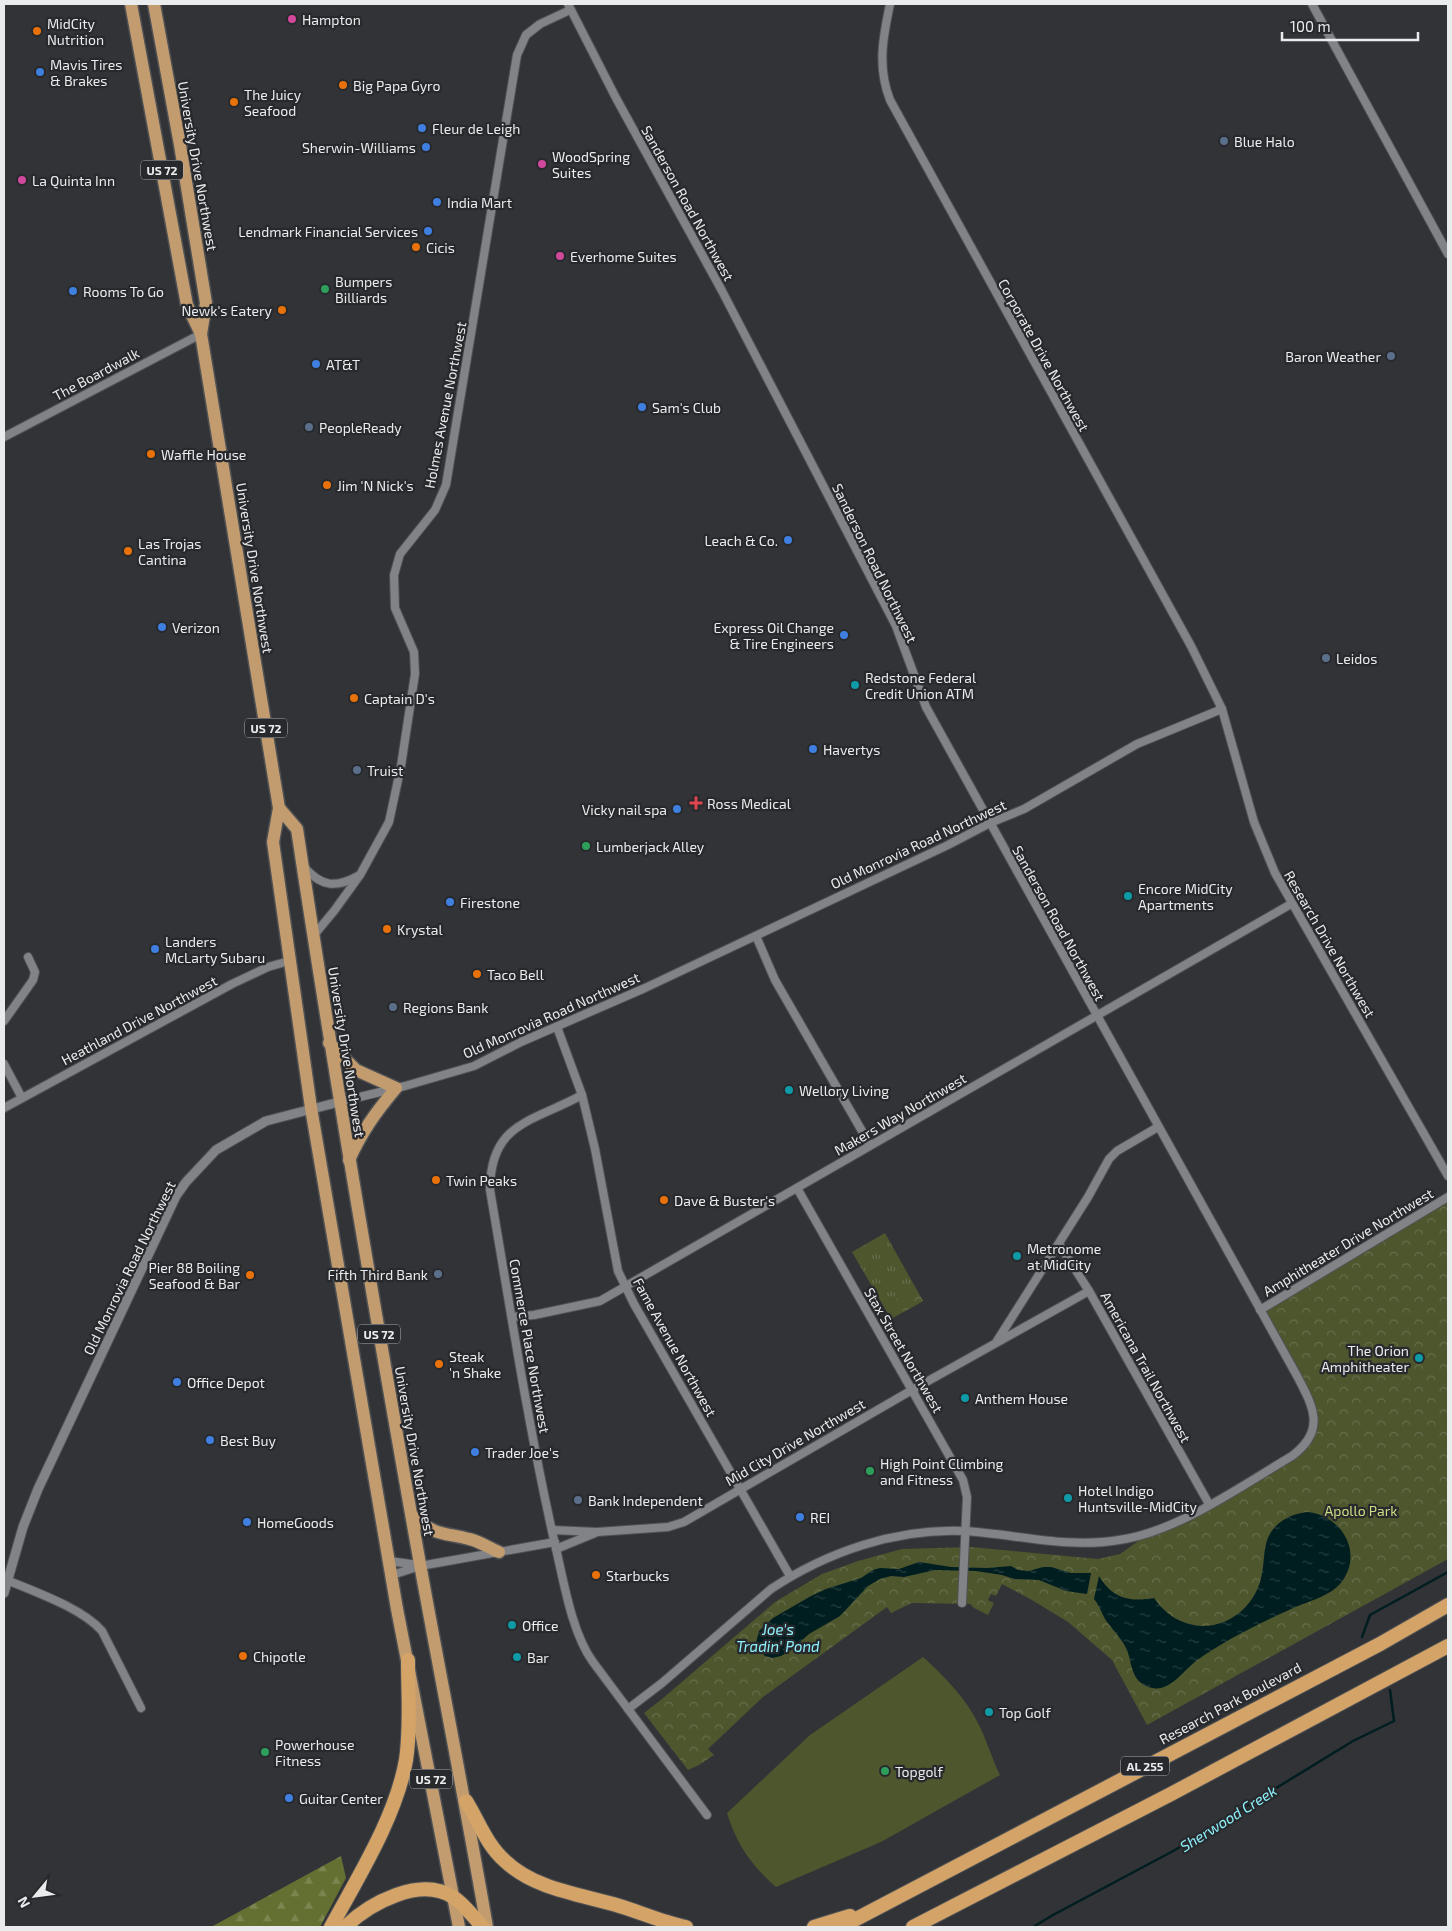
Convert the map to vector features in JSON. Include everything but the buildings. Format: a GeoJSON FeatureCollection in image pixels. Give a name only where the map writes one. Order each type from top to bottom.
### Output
{"type":"FeatureCollection","features":[{"type":"Feature","properties":{"kind":"highway","name":"University Drive Northwest"},"geometry":{"type":"LineString","coordinates":[[131,4],[187,305],[201,334],[279,808],[273,842],[311,1108],[389,1561],[459,1927]]}},
{"type":"Feature","properties":{"kind":"highway","name":"University Drive Northwest"},"geometry":{"type":"LineString","coordinates":[[154,4],[206,303],[201,334]]}},
{"type":"Feature","properties":{"kind":"highway","name":"University Drive Northwest"},"geometry":{"type":"LineString","coordinates":[[279,808],[297,829],[349,1160],[420,1566],[466,1801],[485,1927]]}},
{"type":"Feature","properties":{"kind":"highway"},"geometry":{"type":"LineString","coordinates":[[330,1043],[356,1070],[396,1088],[369,1122],[349,1160]]}},
{"type":"Feature","properties":{"kind":"highway"},"geometry":{"type":"LineString","coordinates":[[412,1516],[436,1533],[471,1539],[499,1552]]}},
{"type":"Feature","properties":{"kind":"highway","name":"Research Park Boulevard"},"geometry":{"type":"LineString","coordinates":[[841,1927],[1380,1644],[1448,1605]]}},
{"type":"Feature","properties":{"kind":"highway","name":"AL 255"},"geometry":{"type":"LineString","coordinates":[[913,1927],[1180,1790],[1448,1646]]}},
{"type":"Feature","properties":{"kind":"highway"},"geometry":{"type":"LineString","coordinates":[[331,1927],[370,1856],[400,1783],[406,1760],[409,1731],[408,1660]]}},
{"type":"Feature","properties":{"kind":"highway"},"geometry":{"type":"LineString","coordinates":[[466,1801],[483,1834],[494,1850],[506,1863],[521,1874],[561,1890],[614,1904],[686,1927]]}},
{"type":"Feature","properties":{"kind":"highway"},"geometry":{"type":"LineString","coordinates":[[345,1927],[357,1916],[388,1898],[408,1892],[426,1890],[441,1892],[454,1898],[485,1927]]}},
{"type":"Feature","properties":{"kind":"highway"},"geometry":{"type":"LineString","coordinates":[[814,1927],[884,1905]]}},
{"type":"Feature","properties":{"kind":"street","name":"Corporate Drive Northwest"},"geometry":{"type":"LineString","coordinates":[[890,4],[883,40],[881,64],[890,100],[1191,646],[1222,709]]}},
{"type":"Feature","properties":{"kind":"street"},"geometry":{"type":"LineString","coordinates":[[1312,4],[1448,254]]}},
{"type":"Feature","properties":{"kind":"street","name":"Sanderson Road Northwest"},"geometry":{"type":"LineString","coordinates":[[569,7],[721,289],[896,626],[926,707],[1312,1404],[1314,1419],[1312,1435],[1304,1448],[1292,1456],[1182,1520],[1135,1538],[1102,1542],[1060,1543],[965,1531],[921,1534],[876,1541],[828,1558],[790,1576],[752,1604],[662,1683],[628,1709]]}},
{"type":"Feature","properties":{"kind":"street","name":"Holmes Avenue Northwest"},"geometry":{"type":"LineString","coordinates":[[314,935],[334,912],[360,875],[389,822],[401,766],[415,674],[414,652],[395,608],[394,575],[400,554],[435,510],[446,486],[517,55],[526,35],[540,24],[569,7]]}},
{"type":"Feature","properties":{"kind":"street","name":"The Boardwalk"},"geometry":{"type":"LineString","coordinates":[[4,437],[201,334]]}},
{"type":"Feature","properties":{"kind":"street","name":"Old Monrovia Road Northwest"},"geometry":{"type":"LineString","coordinates":[[4,1593],[23,1527],[38,1489],[176,1196],[186,1182],[216,1150],[266,1121],[474,1066],[521,1042],[756,936],[948,845],[990,823],[1024,809],[1137,744],[1222,709]]}},
{"type":"Feature","properties":{"kind":"street","name":"Research Drive Northwest"},"geometry":{"type":"LineString","coordinates":[[1222,709],[1254,822],[1268,858],[1291,904],[1448,1176]]}},
{"type":"Feature","properties":{"kind":"street"},"geometry":{"type":"LineString","coordinates":[[303,866],[317,880],[327,884],[340,884],[360,875]]}},
{"type":"Feature","properties":{"kind":"street","name":"Makers Way Northwest"},"geometry":{"type":"LineString","coordinates":[[512,1317],[534,1315],[600,1301],[1291,904]]}},
{"type":"Feature","properties":{"kind":"street"},"geometry":{"type":"LineString","coordinates":[[756,936],[775,980],[870,1145]]}},
{"type":"Feature","properties":{"kind":"street"},"geometry":{"type":"LineString","coordinates":[[4,1021],[33,980],[35,972],[28,957]]}},
{"type":"Feature","properties":{"kind":"street","name":"Heathland Drive Northwest"},"geometry":{"type":"LineString","coordinates":[[4,1108],[232,984],[268,967],[289,961]]}},
{"type":"Feature","properties":{"kind":"street","name":"Fame Avenue Northwest"},"geometry":{"type":"LineString","coordinates":[[557,1027],[582,1095],[595,1149],[618,1271],[790,1576]]}},
{"type":"Feature","properties":{"kind":"street"},"geometry":{"type":"LineString","coordinates":[[4,1064],[22,1098]]}},
{"type":"Feature","properties":{"kind":"street","name":"Commerce Place Northwest"},"geometry":{"type":"LineString","coordinates":[[582,1095],[523,1124],[506,1137],[494,1154],[490,1172],[490,1190],[512,1317],[535,1448],[555,1545],[580,1641],[587,1654],[707,1815]]}},
{"type":"Feature","properties":{"kind":"street","name":"Mid City Drive Northwest"},"geometry":{"type":"LineString","coordinates":[[996,1342],[1088,1197],[1109,1159],[1117,1150],[1158,1127]]}},
{"type":"Feature","properties":{"kind":"street","name":"Stax Street Northwest"},"geometry":{"type":"LineString","coordinates":[[797,1188],[963,1480],[966,1497],[962,1604]]}},
{"type":"Feature","properties":{"kind":"street","name":"Amphitheater Drive Northwest"},"geometry":{"type":"LineString","coordinates":[[1260,1310],[1448,1197]]}},
{"type":"Feature","properties":{"kind":"street","name":"Americana Trail Northwest"},"geometry":{"type":"LineString","coordinates":[[1058,1244],[1089,1291],[1209,1504]]}},
{"type":"Feature","properties":{"kind":"street","name":"Mid City Drive Northwest"},"geometry":{"type":"LineString","coordinates":[[552,1530],[597,1532],[677,1525],[996,1342],[1089,1291]]}},
{"type":"Feature","properties":{"kind":"street","name":"Mid City Drive Northwest"},"geometry":{"type":"LineString","coordinates":[[420,1566],[499,1552],[555,1545],[597,1532]]}},
{"type":"Feature","properties":{"kind":"street"},"geometry":{"type":"LineString","coordinates":[[389,1561],[420,1566]]}},
{"type":"Feature","properties":{"kind":"street"},"geometry":{"type":"LineString","coordinates":[[392,1575],[420,1566]]}},
{"type":"Feature","properties":{"kind":"street"},"geometry":{"type":"LineString","coordinates":[[7,1580],[94,1621],[102,1631],[141,1708]]}},
{"type":"Feature","properties":{"kind":"green space","name":"Apollo Park"},"geometry":{"type":"Polygon","coordinates":[[[1448,1199],[1448,1559],[1147,1725],[1112,1660],[1068,1622],[1002,1584],[996,1596],[991,1594],[988,1600],[994,1603],[988,1615],[970,1604],[912,1603],[891,1613],[887,1607],[763,1697],[708,1749],[714,1755],[688,1770],[644,1713],[775,1602],[822,1574],[858,1561],[902,1549],[972,1547],[1098,1559],[1120,1554],[1151,1532],[1209,1504],[1292,1456],[1312,1435],[1311,1404],[1260,1310],[1448,1199]]]}},
{"type":"Feature","properties":{"kind":"green space"},"geometry":{"type":"Polygon","coordinates":[[[885,1233],[923,1301],[891,1319],[852,1252],[885,1233]]]}},
{"type":"Feature","properties":{"kind":"green space"},"geometry":{"type":"Polygon","coordinates":[[[915,1287],[923,1301],[904,1312],[896,1298],[915,1287]]]}},
{"type":"Feature","properties":{"kind":"green space","name":"Topgolf"},"geometry":{"type":"Polygon","coordinates":[[[923,1657],[947,1680],[974,1715],[1000,1775],[881,1842],[776,1887],[759,1871],[740,1845],[727,1813],[810,1735],[923,1657]]]}},
{"type":"Feature","properties":{"kind":"green space"},"geometry":{"type":"Polygon","coordinates":[[[341,1856],[346,1878],[320,1927],[211,1927],[341,1856]]]}},
{"type":"Feature","properties":{"kind":"water"},"geometry":{"type":"Polygon","coordinates":[[[1307,1512],[1330,1520],[1346,1538],[1350,1549],[1350,1561],[1347,1572],[1340,1584],[1329,1593],[1241,1633],[1196,1661],[1167,1686],[1154,1688],[1141,1683],[1135,1675],[1125,1646],[1107,1622],[1094,1599],[1099,1576],[1110,1590],[1122,1597],[1129,1599],[1154,1598],[1163,1609],[1180,1621],[1201,1626],[1223,1622],[1242,1611],[1255,1594],[1260,1584],[1268,1537],[1271,1532],[1286,1518],[1307,1512]]]}},
{"type":"Feature","properties":{"kind":"water","name":"Joe's Tradin' Pond"},"geometry":{"type":"Polygon","coordinates":[[[919,1562],[951,1567],[987,1568],[1011,1566],[1018,1570],[1029,1571],[1051,1567],[1071,1573],[1091,1573],[1087,1594],[1066,1591],[1039,1580],[1014,1579],[976,1571],[935,1570],[904,1577],[891,1576],[880,1579],[868,1586],[840,1616],[809,1634],[790,1651],[781,1656],[772,1658],[765,1656],[758,1649],[756,1643],[759,1631],[773,1618],[811,1596],[826,1589],[861,1578],[873,1570],[880,1568],[899,1569],[919,1562]]]}},
{"type":"Feature","properties":{"kind":"waterway","name":"Sherwood Creek"},"geometry":{"type":"LineString","coordinates":[[1362,1637],[1370,1615],[1448,1572]]}},
{"type":"Feature","properties":{"kind":"waterway","name":"Sherwood Creek"},"geometry":{"type":"LineString","coordinates":[[1033,1927],[1175,1850],[1353,1741],[1394,1721],[1390,1690]]}},
{"type":"Feature","properties":{"kind":"place","name":"Hampton"},"geometry":{"type":"Point","coordinates":[292,19]}},
{"type":"Feature","properties":{"kind":"place","name":"MidCity Nutrition"},"geometry":{"type":"Point","coordinates":[37,31]}},
{"type":"Feature","properties":{"kind":"place","name":"Mavis Tires & Brakes"},"geometry":{"type":"Point","coordinates":[40,72]}},
{"type":"Feature","properties":{"kind":"place","name":"Big Papa Gyro"},"geometry":{"type":"Point","coordinates":[343,85]}},
{"type":"Feature","properties":{"kind":"place","name":"The Juicy Seafood"},"geometry":{"type":"Point","coordinates":[234,102]}},
{"type":"Feature","properties":{"kind":"place","name":"Fleur de Leigh"},"geometry":{"type":"Point","coordinates":[422,128]}},
{"type":"Feature","properties":{"kind":"place","name":"Blue Halo"},"geometry":{"type":"Point","coordinates":[1224,141]}},
{"type":"Feature","properties":{"kind":"place","name":"Sherwin-Williams"},"geometry":{"type":"Point","coordinates":[426,147]}},
{"type":"Feature","properties":{"kind":"place","name":"WoodSpring Suites"},"geometry":{"type":"Point","coordinates":[542,164]}},
{"type":"Feature","properties":{"kind":"place","name":"La Quinta Inn"},"geometry":{"type":"Point","coordinates":[22,180]}},
{"type":"Feature","properties":{"kind":"place","name":"India Mart"},"geometry":{"type":"Point","coordinates":[437,202]}},
{"type":"Feature","properties":{"kind":"place","name":"Lendmark Financial Services"},"geometry":{"type":"Point","coordinates":[428,231]}},
{"type":"Feature","properties":{"kind":"place","name":"Cicis"},"geometry":{"type":"Point","coordinates":[416,247]}},
{"type":"Feature","properties":{"kind":"place","name":"Everhome Suites"},"geometry":{"type":"Point","coordinates":[560,256]}},
{"type":"Feature","properties":{"kind":"place","name":"Bumpers Billiards"},"geometry":{"type":"Point","coordinates":[325,289]}},
{"type":"Feature","properties":{"kind":"place","name":"Rooms To Go"},"geometry":{"type":"Point","coordinates":[73,291]}},
{"type":"Feature","properties":{"kind":"place","name":"Newk's Eatery"},"geometry":{"type":"Point","coordinates":[282,310]}},
{"type":"Feature","properties":{"kind":"place","name":"Baron Weather"},"geometry":{"type":"Point","coordinates":[1391,356]}},
{"type":"Feature","properties":{"kind":"place","name":"AT&T"},"geometry":{"type":"Point","coordinates":[316,364]}},
{"type":"Feature","properties":{"kind":"place","name":"Sam's Club"},"geometry":{"type":"Point","coordinates":[642,407]}},
{"type":"Feature","properties":{"kind":"place","name":"PeopleReady"},"geometry":{"type":"Point","coordinates":[309,427]}},
{"type":"Feature","properties":{"kind":"place","name":"Waffle House"},"geometry":{"type":"Point","coordinates":[151,454]}},
{"type":"Feature","properties":{"kind":"place","name":"Jim 'N Nick's"},"geometry":{"type":"Point","coordinates":[327,485]}},
{"type":"Feature","properties":{"kind":"place","name":"Leach & Co."},"geometry":{"type":"Point","coordinates":[788,540]}},
{"type":"Feature","properties":{"kind":"place","name":"Las Trojas Cantina"},"geometry":{"type":"Point","coordinates":[128,551]}},
{"type":"Feature","properties":{"kind":"place","name":"Verizon"},"geometry":{"type":"Point","coordinates":[162,627]}},
{"type":"Feature","properties":{"kind":"place","name":"Express Oil Change & Tire Engineers"},"geometry":{"type":"Point","coordinates":[844,635]}},
{"type":"Feature","properties":{"kind":"place","name":"Leidos"},"geometry":{"type":"Point","coordinates":[1326,658]}},
{"type":"Feature","properties":{"kind":"place","name":"Redstone Federal Credit Union ATM"},"geometry":{"type":"Point","coordinates":[855,685]}},
{"type":"Feature","properties":{"kind":"place","name":"Captain D's"},"geometry":{"type":"Point","coordinates":[354,698]}},
{"type":"Feature","properties":{"kind":"place","name":"Havertys"},"geometry":{"type":"Point","coordinates":[813,749]}},
{"type":"Feature","properties":{"kind":"place","name":"Truist"},"geometry":{"type":"Point","coordinates":[357,770]}},
{"type":"Feature","properties":{"kind":"place","name":"Ross Medical"},"geometry":{"type":"Point","coordinates":[696,803]}},
{"type":"Feature","properties":{"kind":"place","name":"Vicky nail spa"},"geometry":{"type":"Point","coordinates":[677,809]}},
{"type":"Feature","properties":{"kind":"place","name":"Lumberjack Alley"},"geometry":{"type":"Point","coordinates":[586,846]}},
{"type":"Feature","properties":{"kind":"place","name":"Encore MidCity Apartments"},"geometry":{"type":"Point","coordinates":[1128,896]}},
{"type":"Feature","properties":{"kind":"place","name":"Firestone"},"geometry":{"type":"Point","coordinates":[450,902]}},
{"type":"Feature","properties":{"kind":"place","name":"Krystal"},"geometry":{"type":"Point","coordinates":[387,929]}},
{"type":"Feature","properties":{"kind":"place","name":"Landers McLarty Subaru"},"geometry":{"type":"Point","coordinates":[155,949]}},
{"type":"Feature","properties":{"kind":"place","name":"Taco Bell"},"geometry":{"type":"Point","coordinates":[477,974]}},
{"type":"Feature","properties":{"kind":"place","name":"Regions Bank"},"geometry":{"type":"Point","coordinates":[393,1007]}},
{"type":"Feature","properties":{"kind":"place","name":"Wellory Living"},"geometry":{"type":"Point","coordinates":[789,1090]}},
{"type":"Feature","properties":{"kind":"place","name":"Twin Peaks"},"geometry":{"type":"Point","coordinates":[436,1180]}},
{"type":"Feature","properties":{"kind":"place","name":"Dave & Buster's"},"geometry":{"type":"Point","coordinates":[664,1200]}},
{"type":"Feature","properties":{"kind":"place","name":"Metronome at MidCity"},"geometry":{"type":"Point","coordinates":[1017,1256]}},
{"type":"Feature","properties":{"kind":"place","name":"Fifth Third Bank"},"geometry":{"type":"Point","coordinates":[438,1274]}},
{"type":"Feature","properties":{"kind":"place","name":"Pier 88 Boiling Seafood & Bar"},"geometry":{"type":"Point","coordinates":[250,1275]}},
{"type":"Feature","properties":{"kind":"place","name":"The Orion Amphitheater"},"geometry":{"type":"Point","coordinates":[1419,1358]}},
{"type":"Feature","properties":{"kind":"place","name":"Steak 'n Shake"},"geometry":{"type":"Point","coordinates":[439,1364]}},
{"type":"Feature","properties":{"kind":"place","name":"Office Depot"},"geometry":{"type":"Point","coordinates":[177,1382]}},
{"type":"Feature","properties":{"kind":"place","name":"Anthem House"},"geometry":{"type":"Point","coordinates":[965,1398]}},
{"type":"Feature","properties":{"kind":"place","name":"Best Buy"},"geometry":{"type":"Point","coordinates":[210,1440]}},
{"type":"Feature","properties":{"kind":"place","name":"Trader Joe's"},"geometry":{"type":"Point","coordinates":[475,1452]}},
{"type":"Feature","properties":{"kind":"place","name":"High Point Climbing and Fitness"},"geometry":{"type":"Point","coordinates":[870,1471]}},
{"type":"Feature","properties":{"kind":"place","name":"Hotel Indigo Huntsville-MidCity"},"geometry":{"type":"Point","coordinates":[1068,1498]}},
{"type":"Feature","properties":{"kind":"place","name":"Bank Independent"},"geometry":{"type":"Point","coordinates":[578,1500]}},
{"type":"Feature","properties":{"kind":"place","name":"REI"},"geometry":{"type":"Point","coordinates":[800,1517]}},
{"type":"Feature","properties":{"kind":"place","name":"HomeGoods"},"geometry":{"type":"Point","coordinates":[247,1522]}},
{"type":"Feature","properties":{"kind":"place","name":"Starbucks"},"geometry":{"type":"Point","coordinates":[596,1575]}},
{"type":"Feature","properties":{"kind":"place","name":"Office"},"geometry":{"type":"Point","coordinates":[512,1625]}},
{"type":"Feature","properties":{"kind":"place","name":"Chipotle"},"geometry":{"type":"Point","coordinates":[243,1656]}},
{"type":"Feature","properties":{"kind":"place","name":"Bar"},"geometry":{"type":"Point","coordinates":[517,1657]}},
{"type":"Feature","properties":{"kind":"place","name":"Top Golf"},"geometry":{"type":"Point","coordinates":[989,1712]}},
{"type":"Feature","properties":{"kind":"place","name":"Powerhouse Fitness"},"geometry":{"type":"Point","coordinates":[265,1752]}},
{"type":"Feature","properties":{"kind":"place","name":"Topgolf"},"geometry":{"type":"Point","coordinates":[885,1771]}},
{"type":"Feature","properties":{"kind":"place","name":"Guitar Center"},"geometry":{"type":"Point","coordinates":[289,1798]}}]}
